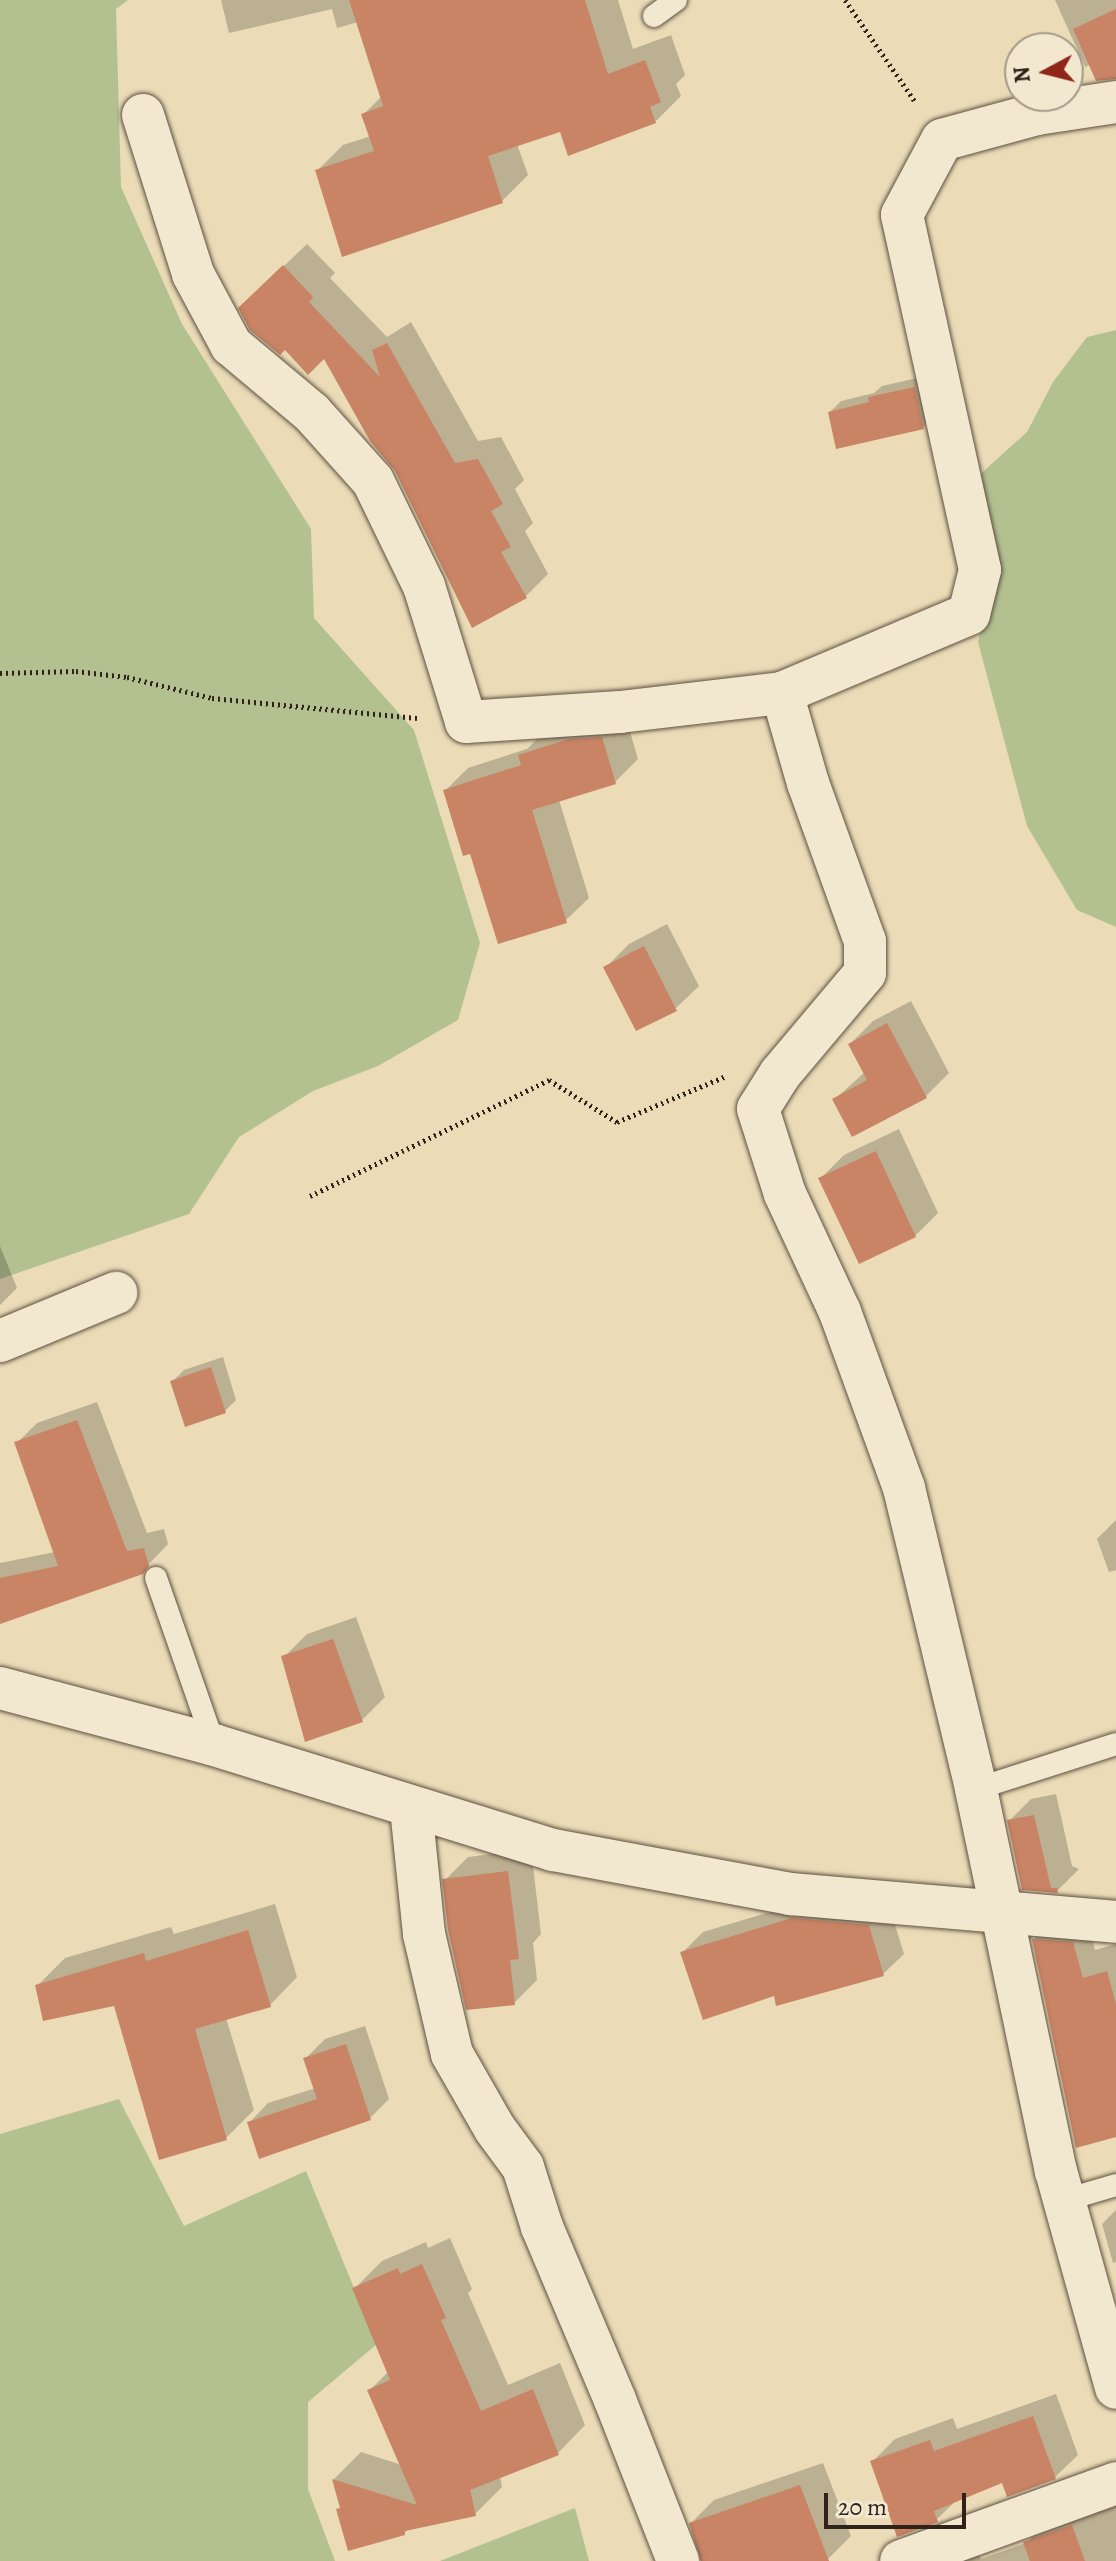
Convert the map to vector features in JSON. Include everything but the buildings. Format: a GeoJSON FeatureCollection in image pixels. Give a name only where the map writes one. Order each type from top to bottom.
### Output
{"type":"FeatureCollection","features":[{"type":"Feature","properties":{"kind":"street"},"geometry":{"type":"LineString","coordinates":[[143,115],[193,274],[231,345],[312,413],[373,481],[424,586],[466,722],[620,712],[782,693],[969,614],[980,570],[902,215],[942,140],[1037,114],[1116,102]]}},
{"type":"Feature","properties":{"kind":"street"},"geometry":{"type":"LineString","coordinates":[[782,693],[808,783],[865,941],[865,973],[780,1074],[758,1109],[785,1194],[840,1312],[904,1488],[976,1789],[1065,2200],[1116,2388]]}},
{"type":"Feature","properties":{"kind":"street"},"geometry":{"type":"LineString","coordinates":[[0,1341],[116,1293]]}},
{"type":"Feature","properties":{"kind":"street"},"geometry":{"type":"LineString","coordinates":[[0,1688],[214,1745],[553,1850],[791,1894],[1116,1922]]}},
{"type":"Feature","properties":{"kind":"street"},"geometry":{"type":"LineString","coordinates":[[411,1808],[424,1934],[452,2054],[495,2129],[523,2167],[542,2227],[678,2561]]}},
{"type":"Feature","properties":{"kind":"street"},"geometry":{"type":"LineString","coordinates":[[901,2561],[1116,2483]]}},
{"type":"Feature","properties":{"kind":"lane"},"geometry":{"type":"LineString","coordinates":[[654,16],[676,0]]}},
{"type":"Feature","properties":{"kind":"lane"},"geometry":{"type":"LineString","coordinates":[[156,1578],[214,1745]]}},
{"type":"Feature","properties":{"kind":"lane"},"geometry":{"type":"LineString","coordinates":[[976,1789],[1116,1744]]}},
{"type":"Feature","properties":{"kind":"lane"},"geometry":{"type":"LineString","coordinates":[[1065,2200],[1116,2185]]}},
{"type":"Feature","properties":{"kind":"path"},"geometry":{"type":"LineString","coordinates":[[845,0],[942,140]]}},
{"type":"Feature","properties":{"kind":"path"},"geometry":{"type":"LineString","coordinates":[[0,673],[76,671],[127,677],[212,698],[466,722]]}},
{"type":"Feature","properties":{"kind":"path"},"geometry":{"type":"LineString","coordinates":[[310,1196],[549,1080],[617,1122],[722,1076],[780,1074]]}},
{"type":"Feature","properties":{"kind":"green space"},"geometry":{"type":"Polygon","coordinates":[[[0,0],[128,0],[116,9],[121,187],[182,324],[311,529],[314,618],[414,730],[480,943],[458,1020],[378,1066],[313,1091],[239,1137],[189,1214],[0,1279],[0,0]]]}},
{"type":"Feature","properties":{"kind":"green space"},"geometry":{"type":"Polygon","coordinates":[[[1116,330],[1116,927],[1077,910],[1027,826],[978,642],[997,558],[976,478],[1027,432],[1053,382],[1087,337],[1116,330]]]}},
{"type":"Feature","properties":{"kind":"green space"},"geometry":{"type":"Polygon","coordinates":[[[119,2099],[184,2226],[306,2171],[377,2344],[308,2402],[308,2489],[335,2561],[0,2561],[0,2134],[119,2099]]]}},
{"type":"Feature","properties":{"kind":"green space"},"geometry":{"type":"Polygon","coordinates":[[[575,2508],[589,2561],[440,2561],[575,2508]]]}}]}
